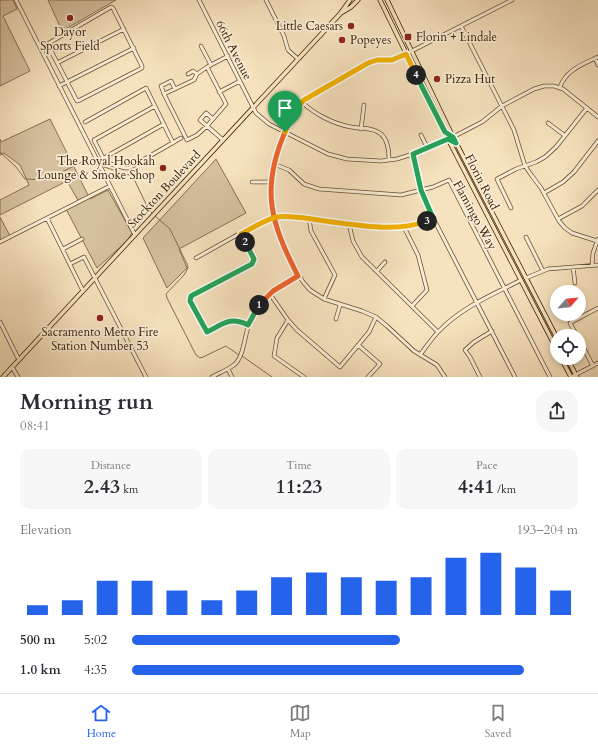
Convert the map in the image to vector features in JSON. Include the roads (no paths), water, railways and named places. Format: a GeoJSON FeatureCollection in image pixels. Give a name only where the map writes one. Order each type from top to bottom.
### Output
{"type":"FeatureCollection","features":[{"type":"Feature","properties":{"kind":"main road","name":"Stockton Boulevard"},"geometry":{"type":"LineString","coordinates":[[3,377],[340,14],[350,0]]}},
{"type":"Feature","properties":{"kind":"main road","name":"Stockton Boulevard"},"geometry":{"type":"LineString","coordinates":[[340,14],[352,7],[358,0]]}},
{"type":"Feature","properties":{"kind":"main road","name":"Florin Road"},"geometry":{"type":"LineString","coordinates":[[380,0],[448,139],[550,336]]}},
{"type":"Feature","properties":{"kind":"main road","name":"Florin Road"},"geometry":{"type":"LineString","coordinates":[[387,0],[456,143],[552,329]]}},
{"type":"Feature","properties":{"kind":"main road"},"geometry":{"type":"LineString","coordinates":[[445,132],[453,137]]}},
{"type":"Feature","properties":{"kind":"main road"},"geometry":{"type":"LineString","coordinates":[[448,139],[456,143]]}},
{"type":"Feature","properties":{"kind":"main road"},"geometry":{"type":"LineString","coordinates":[[517,273],[526,278]]}},
{"type":"Feature","properties":{"kind":"main road"},"geometry":{"type":"LineString","coordinates":[[521,280],[529,284]]}},
{"type":"Feature","properties":{"kind":"main road"},"geometry":{"type":"LineString","coordinates":[[565,365],[571,377]]}},
{"type":"Feature","properties":{"kind":"main road"},"geometry":{"type":"LineString","coordinates":[[570,365],[576,376]]}},
{"type":"Feature","properties":{"kind":"street"},"geometry":{"type":"LineString","coordinates":[[16,0],[135,235]]}},
{"type":"Feature","properties":{"kind":"street","name":"66th Avenue"},"geometry":{"type":"LineString","coordinates":[[199,0],[253,108],[256,113],[269,124],[338,157],[370,161],[397,159],[428,149],[448,139]]}},
{"type":"Feature","properties":{"kind":"street"},"geometry":{"type":"LineString","coordinates":[[266,0],[284,36],[288,50],[298,59]]}},
{"type":"Feature","properties":{"kind":"street"},"geometry":{"type":"LineString","coordinates":[[445,377],[436,365],[420,355],[376,317],[362,310],[324,299],[310,290],[298,276],[282,245],[274,218],[271,200],[271,182],[274,164],[285,132],[296,110],[306,98],[368,63],[377,60],[392,60],[412,52],[512,0]]}},
{"type":"Feature","properties":{"kind":"street"},"geometry":{"type":"LineString","coordinates":[[109,8],[113,8],[124,29],[134,48],[142,67],[141,69],[78,101],[76,100],[48,45],[49,42],[109,8]]}},
{"type":"Feature","properties":{"kind":"street"},"geometry":{"type":"LineString","coordinates":[[461,26],[516,134],[525,166],[544,193],[558,219],[570,232],[597,240],[593,253],[592,266]]}},
{"type":"Feature","properties":{"kind":"street"},"geometry":{"type":"LineString","coordinates":[[57,63],[124,29]]}},
{"type":"Feature","properties":{"kind":"street"},"geometry":{"type":"LineString","coordinates":[[201,46],[210,65]]}},
{"type":"Feature","properties":{"kind":"street"},"geometry":{"type":"LineString","coordinates":[[60,86],[134,48]]}},
{"type":"Feature","properties":{"kind":"street"},"geometry":{"type":"LineString","coordinates":[[164,94],[194,80],[197,74],[210,65],[228,56]]}},
{"type":"Feature","properties":{"kind":"street"},"geometry":{"type":"LineString","coordinates":[[560,87],[564,79],[572,70],[596,58],[598,65]]}},
{"type":"Feature","properties":{"kind":"street"},"geometry":{"type":"LineString","coordinates":[[175,89],[171,81],[160,86],[187,140],[197,135],[207,126],[226,104],[207,67]]}},
{"type":"Feature","properties":{"kind":"street"},"geometry":{"type":"LineString","coordinates":[[188,74],[193,71],[197,74]]}},
{"type":"Feature","properties":{"kind":"street"},"geometry":{"type":"LineString","coordinates":[[220,92],[240,81]]}},
{"type":"Feature","properties":{"kind":"street"},"geometry":{"type":"LineString","coordinates":[[453,137],[479,123],[502,106],[541,86],[550,85],[566,90],[598,117]]}},
{"type":"Feature","properties":{"kind":"street"},"geometry":{"type":"LineString","coordinates":[[85,122],[146,88],[173,143]]}},
{"type":"Feature","properties":{"kind":"street"},"geometry":{"type":"LineString","coordinates":[[302,102],[309,109],[339,124],[361,129],[374,130],[382,135],[388,146],[389,160]]}},
{"type":"Feature","properties":{"kind":"street"},"geometry":{"type":"LineString","coordinates":[[361,129],[364,105]]}},
{"type":"Feature","properties":{"kind":"street"},"geometry":{"type":"LineString","coordinates":[[104,158],[94,140],[155,106]]}},
{"type":"Feature","properties":{"kind":"street"},"geometry":{"type":"LineString","coordinates":[[511,208],[496,179],[545,157],[587,108]]}},
{"type":"Feature","properties":{"kind":"street"},"geometry":{"type":"LineString","coordinates":[[212,119],[206,113],[200,120],[223,140]]}},
{"type":"Feature","properties":{"kind":"street"},"geometry":{"type":"LineString","coordinates":[[548,123],[564,135]]}},
{"type":"Feature","properties":{"kind":"street"},"geometry":{"type":"LineString","coordinates":[[99,162],[164,124]]}},
{"type":"Feature","properties":{"kind":"street"},"geometry":{"type":"LineString","coordinates":[[421,135],[428,149]]}},
{"type":"Feature","properties":{"kind":"street"},"geometry":{"type":"LineString","coordinates":[[99,162],[129,168],[181,138]]}},
{"type":"Feature","properties":{"kind":"street"},"geometry":{"type":"LineString","coordinates":[[544,193],[563,182],[574,172],[598,141]]}},
{"type":"Feature","properties":{"kind":"street"},"geometry":{"type":"LineString","coordinates":[[413,154],[421,190],[433,218],[515,377]]}},
{"type":"Feature","properties":{"kind":"street","name":"Flamingo Way"},"geometry":{"type":"LineString","coordinates":[[274,164],[286,168],[302,182],[315,188],[395,195],[408,194],[433,187],[449,180],[550,377]]}},
{"type":"Feature","properties":{"kind":"street"},"geometry":{"type":"LineString","coordinates":[[252,182],[271,182]]}},
{"type":"Feature","properties":{"kind":"street"},"geometry":{"type":"LineString","coordinates":[[0,242],[110,186]]}},
{"type":"Feature","properties":{"kind":"street"},"geometry":{"type":"LineString","coordinates":[[558,219],[582,206],[598,190]]}},
{"type":"Feature","properties":{"kind":"street"},"geometry":{"type":"LineString","coordinates":[[196,258],[274,218],[291,216],[389,228],[418,224],[433,218]]}},
{"type":"Feature","properties":{"kind":"street"},"geometry":{"type":"LineString","coordinates":[[47,218],[83,291]]}},
{"type":"Feature","properties":{"kind":"street"},"geometry":{"type":"LineString","coordinates":[[309,218],[311,231],[335,275],[324,299]]}},
{"type":"Feature","properties":{"kind":"street"},"geometry":{"type":"LineString","coordinates":[[349,224],[351,236],[364,259],[438,332]]}},
{"type":"Feature","properties":{"kind":"street"},"geometry":{"type":"LineString","coordinates":[[404,227],[418,255],[427,290],[412,306]]}},
{"type":"Feature","properties":{"kind":"street"},"geometry":{"type":"LineString","coordinates":[[241,234],[254,259],[252,264],[191,296],[190,299],[207,332],[228,321],[248,325]]}},
{"type":"Feature","properties":{"kind":"street"},"geometry":{"type":"LineString","coordinates":[[526,237],[543,270]]}},
{"type":"Feature","properties":{"kind":"street"},"geometry":{"type":"LineString","coordinates":[[63,249],[82,239]]}},
{"type":"Feature","properties":{"kind":"street"},"geometry":{"type":"LineString","coordinates":[[70,264],[84,257],[146,377]]}},
{"type":"Feature","properties":{"kind":"street"},"geometry":{"type":"LineString","coordinates":[[377,271],[385,262]]}},
{"type":"Feature","properties":{"kind":"street"},"geometry":{"type":"LineString","coordinates":[[526,278],[543,270],[598,265]]}},
{"type":"Feature","properties":{"kind":"street"},"geometry":{"type":"LineString","coordinates":[[573,267],[575,284]]}},
{"type":"Feature","properties":{"kind":"street"},"geometry":{"type":"LineString","coordinates":[[212,377],[228,369],[238,360],[242,353],[248,325],[258,306],[282,285],[298,276]]}},
{"type":"Feature","properties":{"kind":"street"},"geometry":{"type":"LineString","coordinates":[[420,355],[438,332],[456,316],[476,302],[521,280]]}},
{"type":"Feature","properties":{"kind":"street"},"geometry":{"type":"LineString","coordinates":[[270,294],[288,320],[301,334],[340,367],[370,330],[376,317]]}},
{"type":"Feature","properties":{"kind":"street"},"geometry":{"type":"LineString","coordinates":[[336,319],[340,304]]}},
{"type":"Feature","properties":{"kind":"street"},"geometry":{"type":"LineString","coordinates":[[573,329],[570,323],[598,308]]}},
{"type":"Feature","properties":{"kind":"street"},"geometry":{"type":"LineString","coordinates":[[288,320],[277,338],[274,356],[304,377]]}},
{"type":"Feature","properties":{"kind":"street"},"geometry":{"type":"LineString","coordinates":[[0,322],[19,360]]}},
{"type":"Feature","properties":{"kind":"street"},"geometry":{"type":"LineString","coordinates":[[480,377],[465,350],[492,331]]}},
{"type":"Feature","properties":{"kind":"street"},"geometry":{"type":"LineString","coordinates":[[358,345],[380,364],[368,377]]}},
{"type":"Feature","properties":{"kind":"street"},"geometry":{"type":"LineString","coordinates":[[586,352],[593,366]]}},
{"type":"Feature","properties":{"kind":"street"},"geometry":{"type":"LineString","coordinates":[[571,377],[576,376],[598,364]]}},
{"type":"Feature","properties":{"kind":"street"},"geometry":{"type":"LineString","coordinates":[[12,367],[18,377]]}},
{"type":"Feature","properties":{"kind":"street"},"geometry":{"type":"LineString","coordinates":[[228,369],[232,377]]}},
{"type":"Feature","properties":{"kind":"waterway"},"geometry":{"type":"LineString","coordinates":[[0,152],[16,167],[25,179],[46,180],[84,161],[98,165]]}},
{"type":"Feature","properties":{"kind":"waterway"},"geometry":{"type":"LineString","coordinates":[[101,166],[129,175],[134,179],[149,210],[153,214]]}},
{"type":"Feature","properties":{"kind":"waterway"},"geometry":{"type":"LineString","coordinates":[[155,216],[170,229],[187,264],[188,268],[184,275],[166,294],[196,355],[200,358],[226,346],[239,355]]}},
{"type":"Feature","properties":{"kind":"waterway"},"geometry":{"type":"LineString","coordinates":[[242,356],[272,377]]}},
{"type":"Feature","properties":{"kind":"place","name":"Dayor Sports Field"},"geometry":{"type":"Point","coordinates":[70,18]}},
{"type":"Feature","properties":{"kind":"place","name":"Little Caesars"},"geometry":{"type":"Point","coordinates":[351,26]}},
{"type":"Feature","properties":{"kind":"place","name":"Florin + Lindale"},"geometry":{"type":"Point","coordinates":[408,37]}},
{"type":"Feature","properties":{"kind":"place","name":"Popeyes"},"geometry":{"type":"Point","coordinates":[342,40]}},
{"type":"Feature","properties":{"kind":"place","name":"Pizza Hut"},"geometry":{"type":"Point","coordinates":[437,79]}},
{"type":"Feature","properties":{"kind":"place","name":"The Royal Hookah Lounge & Smoke Shop"},"geometry":{"type":"Point","coordinates":[163,168]}},
{"type":"Feature","properties":{"kind":"place","name":"Sacramento Metro Fire Station Number 53"},"geometry":{"type":"Point","coordinates":[100,318]}}]}
